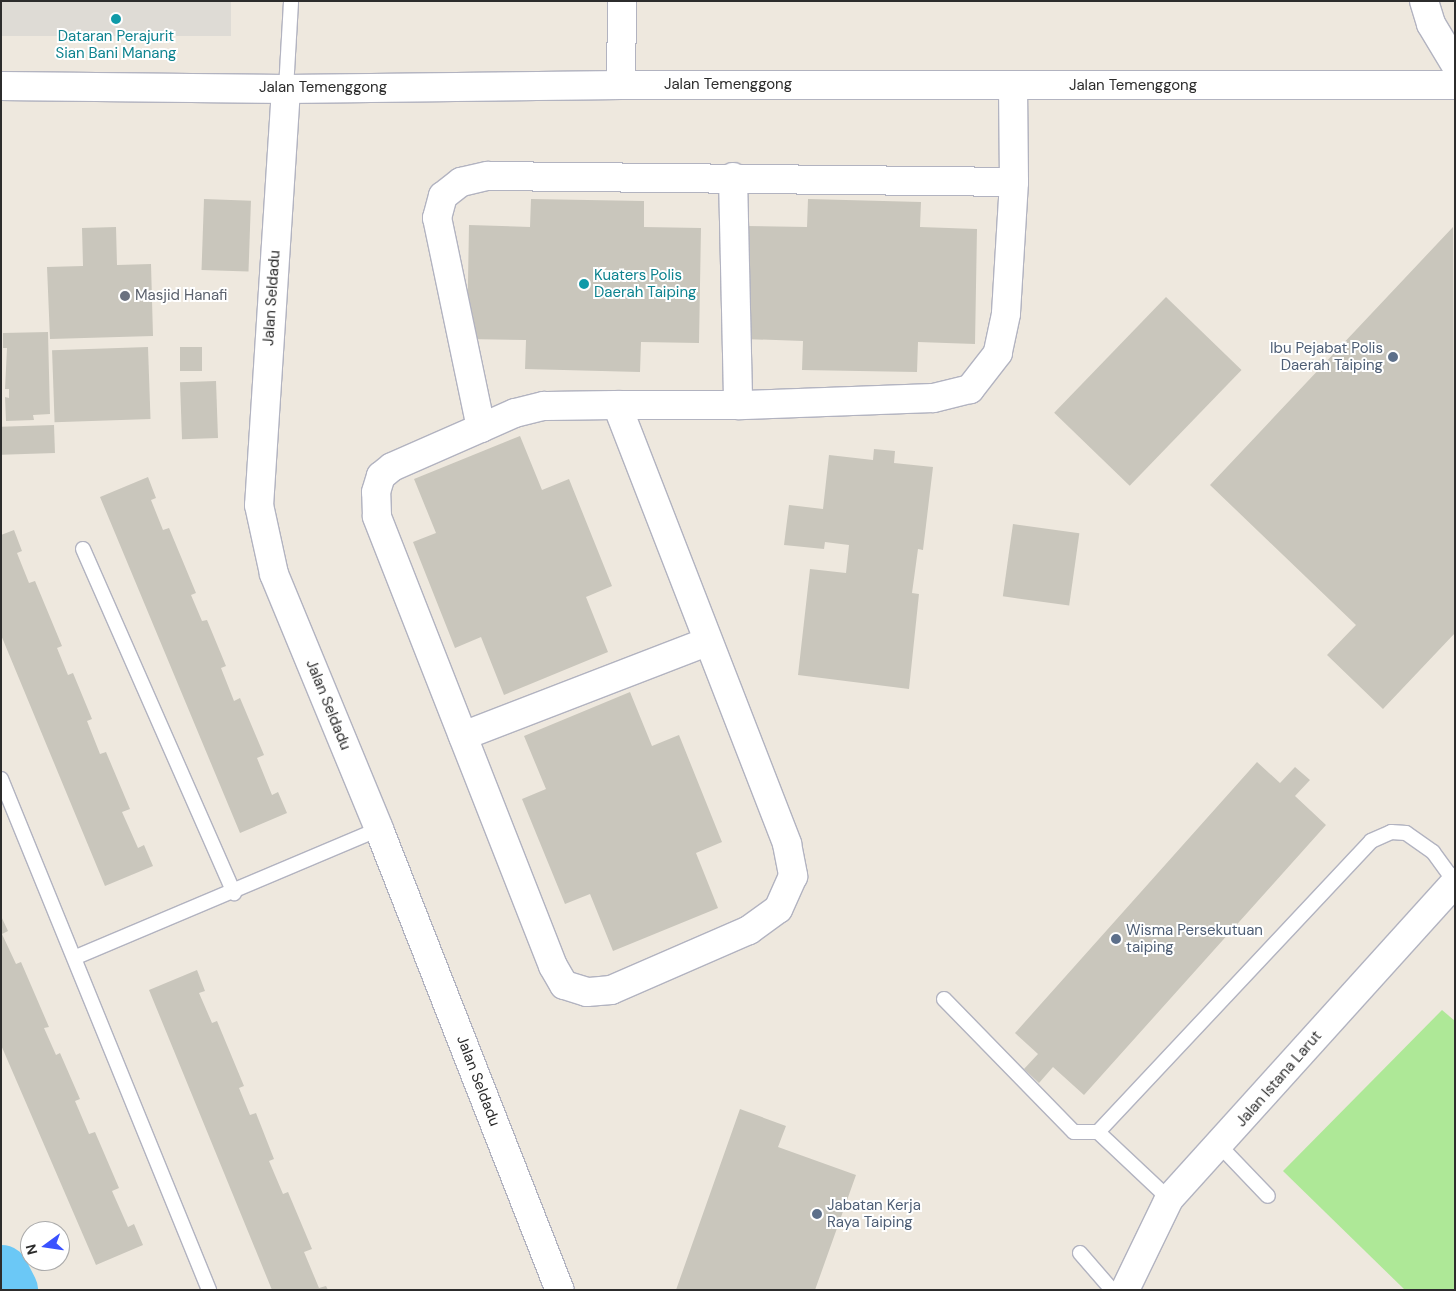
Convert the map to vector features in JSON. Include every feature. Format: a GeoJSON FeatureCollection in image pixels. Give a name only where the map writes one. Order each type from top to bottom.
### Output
{"type":"FeatureCollection","features":[{"type":"Feature","properties":{"kind":"street"},"geometry":{"type":"LineString","coordinates":[[621,84],[622,1]]}},
{"type":"Feature","properties":{"kind":"street"},"geometry":{"type":"LineString","coordinates":[[1424,1],[1431,24],[1455,64]]}},
{"type":"Feature","properties":{"kind":"street","name":"Jalan Temenggong"},"geometry":{"type":"LineString","coordinates":[[1,86],[286,89],[621,84],[1013,86],[1455,85]]}},
{"type":"Feature","properties":{"kind":"street"},"geometry":{"type":"LineString","coordinates":[[617,405],[707,642],[787,844],[793,876],[778,909],[749,930],[611,990],[587,992],[564,985],[553,966],[377,516],[376,492],[381,476],[392,467],[515,413],[544,406],[617,405],[738,406],[933,398],[970,388],[998,353],[1006,314],[1014,182],[1013,86]]}},
{"type":"Feature","properties":{"kind":"street","name":"Jalan Seldadu"},"geometry":{"type":"LineString","coordinates":[[286,89],[259,505],[274,574],[379,829],[560,1290]]}},
{"type":"Feature","properties":{"kind":"street"},"geometry":{"type":"LineString","coordinates":[[482,428],[437,218],[443,196],[461,182],[488,176],[733,177],[1014,182]]}},
{"type":"Feature","properties":{"kind":"street"},"geometry":{"type":"LineString","coordinates":[[733,177],[738,406]]}},
{"type":"Feature","properties":{"kind":"street"},"geometry":{"type":"LineString","coordinates":[[463,736],[707,642]]}},
{"type":"Feature","properties":{"kind":"street","name":"Jalan Istana Larut"},"geometry":{"type":"LineString","coordinates":[[1126,1290],[1169,1199],[1220,1146],[1455,882]]}},
{"type":"Feature","properties":{"kind":"lane"},"geometry":{"type":"LineString","coordinates":[[286,89],[291,1]]}},
{"type":"Feature","properties":{"kind":"lane"},"geometry":{"type":"LineString","coordinates":[[83,549],[234,893]]}},
{"type":"Feature","properties":{"kind":"lane"},"geometry":{"type":"LineString","coordinates":[[1,779],[76,957],[209,1290]]}},
{"type":"Feature","properties":{"kind":"lane"},"geometry":{"type":"LineString","coordinates":[[76,957],[234,893],[379,829]]}},
{"type":"Feature","properties":{"kind":"lane"},"geometry":{"type":"LineString","coordinates":[[1098,1132],[1372,841],[1391,832],[1406,833],[1433,852],[1455,882]]}},
{"type":"Feature","properties":{"kind":"lane"},"geometry":{"type":"LineString","coordinates":[[944,999],[1074,1132],[1098,1132],[1169,1199]]}},
{"type":"Feature","properties":{"kind":"lane"},"geometry":{"type":"LineString","coordinates":[[1220,1146],[1268,1196]]}},
{"type":"Feature","properties":{"kind":"lane"},"geometry":{"type":"LineString","coordinates":[[1080,1253],[1112,1290]]}},
{"type":"Feature","properties":{"kind":"green space"},"geometry":{"type":"Polygon","coordinates":[[[1442,1010],[1455,1021],[1455,1290],[1405,1290],[1283,1171],[1442,1010]]]}},
{"type":"Feature","properties":{"kind":"shaded area","name":"Dataran Perajurit Sian Bani Manang"},"geometry":{"type":"Polygon","coordinates":[[[1,1],[231,1],[231,36],[1,36],[1,1]]]}},
{"type":"Feature","properties":{"kind":"building"},"geometry":{"type":"Polygon","coordinates":[[[204,199],[251,201],[248,272],[202,270],[204,199]]]}},
{"type":"Feature","properties":{"kind":"building","name":"Kuaters Polis Daerah Taiping"},"geometry":{"type":"Polygon","coordinates":[[[531,199],[644,201],[644,227],[701,228],[699,343],[641,342],[640,372],[525,369],[526,340],[467,339],[469,225],[530,227],[531,199]]]}},
{"type":"Feature","properties":{"kind":"building"},"geometry":{"type":"Polygon","coordinates":[[[808,199],[921,202],[920,227],[977,229],[975,344],[918,342],[917,372],[802,370],[803,341],[744,339],[746,226],[807,227],[808,199]]]}},
{"type":"Feature","properties":{"kind":"building"},"geometry":{"type":"Polygon","coordinates":[[[116,227],[117,265],[151,264],[153,336],[50,339],[47,267],[83,266],[82,228],[116,227]]]}},
{"type":"Feature","properties":{"kind":"building","name":"Ibu Pejabat Polis Daerah Taiping"},"geometry":{"type":"Polygon","coordinates":[[[1453,227],[1455,633],[1383,709],[1327,655],[1356,625],[1210,485],[1453,227]]]}},
{"type":"Feature","properties":{"kind":"building"},"geometry":{"type":"Polygon","coordinates":[[[1166,297],[1242,370],[1130,486],[1054,413],[1166,297]]]}},
{"type":"Feature","properties":{"kind":"building"},"geometry":{"type":"Polygon","coordinates":[[[48,332],[50,414],[33,415],[34,420],[6,421],[5,397],[9,398],[9,389],[5,389],[7,348],[3,348],[3,333],[48,332]]]}},
{"type":"Feature","properties":{"kind":"building"},"geometry":{"type":"Polygon","coordinates":[[[148,347],[151,419],[55,422],[52,350],[148,347]]]}},
{"type":"Feature","properties":{"kind":"building"},"geometry":{"type":"Polygon","coordinates":[[[180,347],[202,347],[202,371],[180,371],[180,347]]]}},
{"type":"Feature","properties":{"kind":"building"},"geometry":{"type":"Polygon","coordinates":[[[216,381],[218,438],[182,439],[180,382],[216,381]]]}},
{"type":"Feature","properties":{"kind":"building"},"geometry":{"type":"Polygon","coordinates":[[[54,425],[55,453],[2,455],[1,427],[54,425]]]}},
{"type":"Feature","properties":{"kind":"building"},"geometry":{"type":"Polygon","coordinates":[[[520,436],[542,490],[569,479],[612,586],[586,597],[608,652],[504,695],[481,637],[455,648],[413,542],[436,533],[414,479],[520,436]]]}},
{"type":"Feature","properties":{"kind":"building"},"geometry":{"type":"Polygon","coordinates":[[[874,449],[895,451],[894,463],[933,467],[923,550],[918,549],[912,593],[919,594],[909,689],[798,675],[810,569],[846,573],[849,545],[825,542],[824,549],[784,545],[789,505],[823,509],[829,455],[873,460],[874,449]]]}},
{"type":"Feature","properties":{"kind":"building"},"geometry":{"type":"Polygon","coordinates":[[[148,477],[156,498],[151,500],[163,530],[169,528],[196,593],[191,595],[202,621],[207,620],[226,666],[221,668],[234,701],[240,698],[264,755],[257,758],[272,795],[278,792],[287,813],[240,833],[100,497],[148,477]]]}},
{"type":"Feature","properties":{"kind":"building"},"geometry":{"type":"Polygon","coordinates":[[[1013,524],[1079,533],[1069,606],[1003,596],[1013,524]]]}},
{"type":"Feature","properties":{"kind":"building"},"geometry":{"type":"Polygon","coordinates":[[[14,530],[22,551],[17,553],[29,583],[35,581],[62,646],[57,648],[68,675],[73,673],[92,719],[87,721],[100,754],[106,752],[130,809],[122,812],[138,848],[144,845],[153,866],[105,886],[1,635],[1,535],[14,530]]]}},
{"type":"Feature","properties":{"kind":"building"},"geometry":{"type":"Polygon","coordinates":[[[630,692],[652,746],[679,735],[722,842],[696,853],[718,908],[613,951],[590,894],[565,904],[522,799],[546,789],[524,736],[630,692]]]}},
{"type":"Feature","properties":{"kind":"building"},"geometry":{"type":"Polygon","coordinates":[[[1257,762],[1280,783],[1295,767],[1310,780],[1295,796],[1326,825],[1084,1095],[1053,1067],[1039,1083],[1024,1069],[1038,1054],[1015,1033],[1257,762]]]}},
{"type":"Feature","properties":{"kind":"building"},"geometry":{"type":"Polygon","coordinates":[[[1,916],[8,931],[2,934],[16,964],[21,962],[49,1027],[44,1028],[56,1055],[60,1053],[80,1099],[75,1101],[89,1134],[95,1132],[119,1188],[112,1191],[128,1227],[134,1224],[143,1245],[96,1265],[1,1045],[1,916]]]}},
{"type":"Feature","properties":{"kind":"building"},"geometry":{"type":"Polygon","coordinates":[[[197,970],[205,991],[199,993],[212,1023],[217,1021],[244,1086],[239,1088],[250,1115],[256,1113],[274,1159],[269,1161],[283,1194],[288,1192],[312,1249],[304,1252],[319,1288],[326,1286],[328,1290],[272,1290],[149,990],[197,970]]]}},
{"type":"Feature","properties":{"kind":"building"},"geometry":{"type":"Polygon","coordinates":[[[740,1109],[786,1126],[778,1147],[856,1175],[815,1290],[676,1290],[740,1109]]]}},
{"type":"Feature","properties":{"kind":"waterway"},"geometry":{"type":"LineString","coordinates":[[1,1272],[10,1290]]}},
{"type":"Feature","properties":{"kind":"place","name":"Dataran Perajurit Sian Bani Manang"},"geometry":{"type":"Point","coordinates":[116,19]}},
{"type":"Feature","properties":{"kind":"place","name":"Kuaters Polis Daerah Taiping"},"geometry":{"type":"Point","coordinates":[584,284]}},
{"type":"Feature","properties":{"kind":"place","name":"Masjid Hanafi"},"geometry":{"type":"Point","coordinates":[125,296]}},
{"type":"Feature","properties":{"kind":"place","name":"Ibu Pejabat Polis Daerah Taiping"},"geometry":{"type":"Point","coordinates":[1393,357]}},
{"type":"Feature","properties":{"kind":"place","name":"Wisma Persekutuan taiping"},"geometry":{"type":"Point","coordinates":[1116,939]}},
{"type":"Feature","properties":{"kind":"place","name":"Jabatan Kerja Raya Taiping"},"geometry":{"type":"Point","coordinates":[817,1214]}}]}
